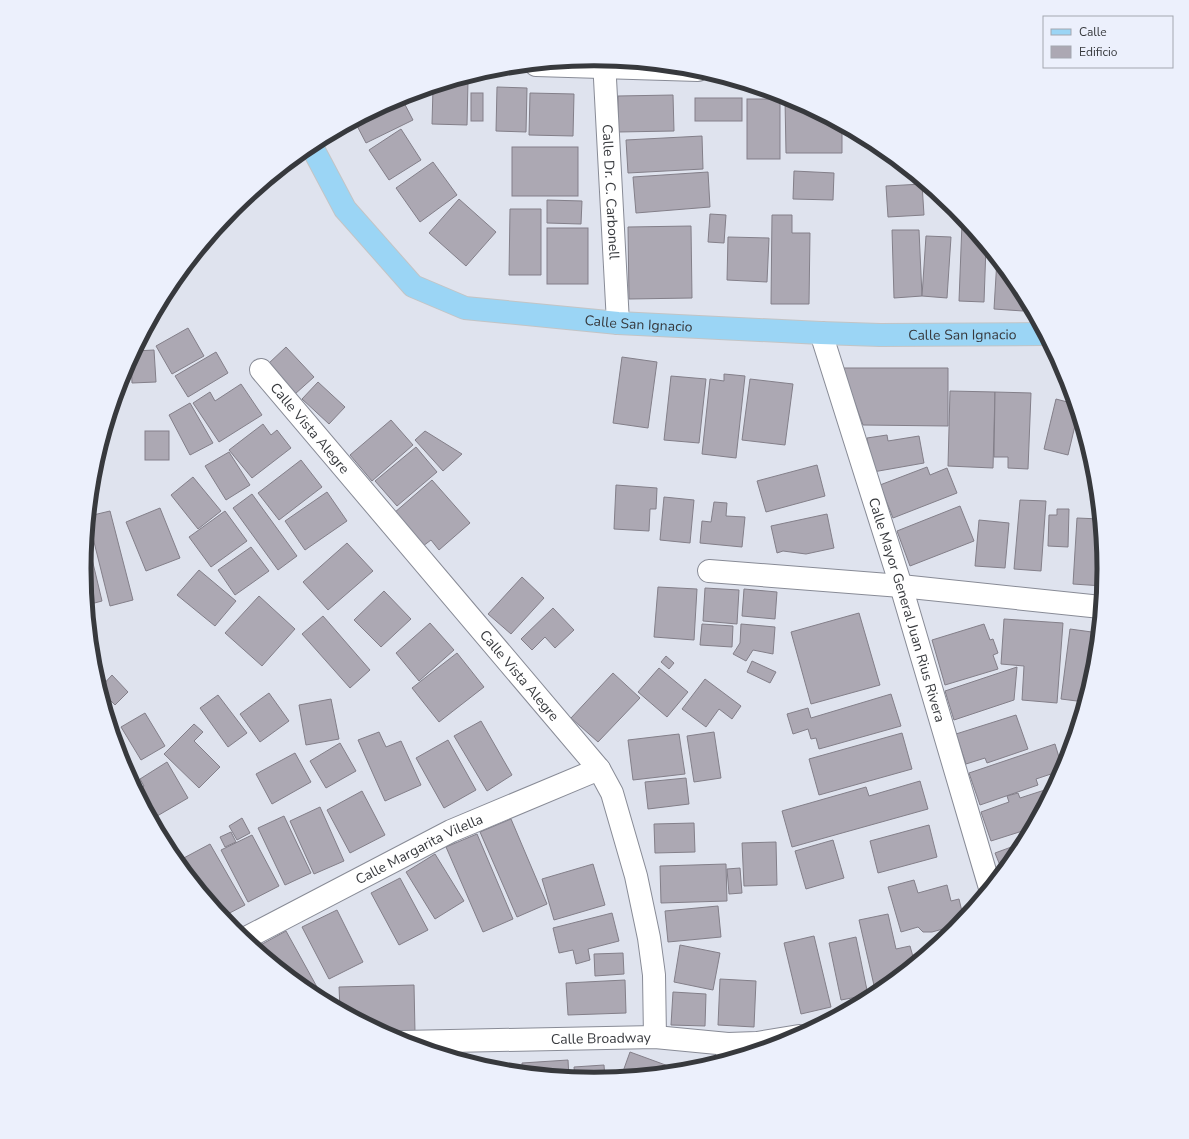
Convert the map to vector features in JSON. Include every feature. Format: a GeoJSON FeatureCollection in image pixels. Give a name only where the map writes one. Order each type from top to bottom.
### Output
{"type":"FeatureCollection","features":[{"type":"Feature","properties":{"kind":"main road","name":"Calle San Ignacio"},"geometry":{"type":"LineString","coordinates":[[314,151],[345,209],[413,286],[465,308],[618,323],[820,333],[880,335],[1039,334]]}},
{"type":"Feature","properties":{"kind":"street","name":"Calle Dr. C. Carbonell"},"geometry":{"type":"LineString","coordinates":[[604,66],[618,323]]}},
{"type":"Feature","properties":{"kind":"street","name":"Calle Mayor General Juan Rius Rivera"},"geometry":{"type":"LineString","coordinates":[[820,333],[901,586],[988,883]]}},
{"type":"Feature","properties":{"kind":"street","name":"Calle Vista Alegre"},"geometry":{"type":"LineString","coordinates":[[261,370],[599,770],[612,793],[636,876],[649,938],[654,975],[655,1037]]}},
{"type":"Feature","properties":{"kind":"street"},"geometry":{"type":"LineString","coordinates":[[709,572],[901,586],[1096,608]]}},
{"type":"Feature","properties":{"kind":"street","name":"Calle Margarita Vilella"},"geometry":{"type":"LineString","coordinates":[[250,936],[451,831],[599,770]]}},
{"type":"Feature","properties":{"kind":"street","name":"Calle Broadway"},"geometry":{"type":"LineString","coordinates":[[421,1042],[655,1037],[726,1053],[757,1043],[771,1041]]}},
{"type":"Feature","properties":{"kind":"building"},"geometry":{"type":"Polygon","coordinates":[[[468,82],[467,125],[432,124],[433,93],[468,82]]]}},
{"type":"Feature","properties":{"kind":"building"},"geometry":{"type":"Polygon","coordinates":[[[497,87],[527,88],[526,132],[496,131],[497,87]]]}},
{"type":"Feature","properties":{"kind":"building"},"geometry":{"type":"Polygon","coordinates":[[[471,93],[483,93],[483,121],[471,121],[471,93]]]}},
{"type":"Feature","properties":{"kind":"building"},"geometry":{"type":"Polygon","coordinates":[[[530,93],[574,94],[573,136],[529,135],[530,93]]]}},
{"type":"Feature","properties":{"kind":"building"},"geometry":{"type":"Polygon","coordinates":[[[673,95],[674,131],[618,132],[618,96],[673,95]]]}},
{"type":"Feature","properties":{"kind":"building"},"geometry":{"type":"Polygon","coordinates":[[[695,98],[742,98],[742,121],[695,121],[695,98]]]}},
{"type":"Feature","properties":{"kind":"building"},"geometry":{"type":"Polygon","coordinates":[[[747,99],[773,99],[780,102],[780,159],[747,159],[747,99]]]}},
{"type":"Feature","properties":{"kind":"building"},"geometry":{"type":"Polygon","coordinates":[[[404,103],[413,120],[366,143],[357,126],[404,103]]]}},
{"type":"Feature","properties":{"kind":"building"},"geometry":{"type":"Polygon","coordinates":[[[785,103],[842,131],[842,153],[786,153],[785,103]]]}},
{"type":"Feature","properties":{"kind":"building"},"geometry":{"type":"Polygon","coordinates":[[[401,129],[421,160],[389,180],[369,150],[401,129]]]}},
{"type":"Feature","properties":{"kind":"building"},"geometry":{"type":"Polygon","coordinates":[[[702,136],[703,169],[628,173],[626,140],[702,136]]]}},
{"type":"Feature","properties":{"kind":"building"},"geometry":{"type":"Polygon","coordinates":[[[512,147],[578,147],[578,196],[512,196],[512,147]]]}},
{"type":"Feature","properties":{"kind":"building"},"geometry":{"type":"Polygon","coordinates":[[[433,162],[457,195],[420,222],[396,188],[433,162]]]}},
{"type":"Feature","properties":{"kind":"building"},"geometry":{"type":"Polygon","coordinates":[[[794,171],[834,173],[833,200],[793,199],[794,171]]]}},
{"type":"Feature","properties":{"kind":"building"},"geometry":{"type":"Polygon","coordinates":[[[708,172],[710,207],[636,213],[633,177],[708,172]]]}},
{"type":"Feature","properties":{"kind":"building"},"geometry":{"type":"Polygon","coordinates":[[[918,184],[922,188],[924,215],[888,217],[886,186],[918,184]]]}},
{"type":"Feature","properties":{"kind":"building"},"geometry":{"type":"Polygon","coordinates":[[[459,199],[496,232],[466,266],[429,233],[459,199]]]}},
{"type":"Feature","properties":{"kind":"building"},"geometry":{"type":"Polygon","coordinates":[[[547,200],[582,201],[581,224],[547,223],[547,200]]]}},
{"type":"Feature","properties":{"kind":"building"},"geometry":{"type":"Polygon","coordinates":[[[510,209],[541,209],[541,275],[509,275],[510,209]]]}},
{"type":"Feature","properties":{"kind":"building"},"geometry":{"type":"Polygon","coordinates":[[[710,214],[726,215],[724,243],[708,242],[710,214]]]}},
{"type":"Feature","properties":{"kind":"building"},"geometry":{"type":"Polygon","coordinates":[[[772,215],[792,215],[792,233],[810,233],[809,304],[771,304],[772,215]]]}},
{"type":"Feature","properties":{"kind":"building"},"geometry":{"type":"Polygon","coordinates":[[[962,225],[986,253],[984,302],[959,301],[962,225]]]}},
{"type":"Feature","properties":{"kind":"building"},"geometry":{"type":"Polygon","coordinates":[[[691,226],[692,298],[629,299],[628,227],[691,226]]]}},
{"type":"Feature","properties":{"kind":"building"},"geometry":{"type":"Polygon","coordinates":[[[547,228],[588,228],[588,284],[547,284],[547,228]]]}},
{"type":"Feature","properties":{"kind":"building"},"geometry":{"type":"Polygon","coordinates":[[[892,230],[919,230],[922,296],[894,298],[892,230]]]}},
{"type":"Feature","properties":{"kind":"building"},"geometry":{"type":"Polygon","coordinates":[[[926,236],[951,237],[947,298],[922,296],[926,236]]]}},
{"type":"Feature","properties":{"kind":"building"},"geometry":{"type":"Polygon","coordinates":[[[728,237],[769,238],[767,282],[727,280],[728,237]]]}},
{"type":"Feature","properties":{"kind":"building"},"geometry":{"type":"Polygon","coordinates":[[[997,267],[1023,306],[1023,311],[994,309],[997,267]]]}},
{"type":"Feature","properties":{"kind":"building"},"geometry":{"type":"Polygon","coordinates":[[[188,328],[204,356],[172,374],[156,346],[188,328]]]}},
{"type":"Feature","properties":{"kind":"building"},"geometry":{"type":"Polygon","coordinates":[[[286,347],[314,377],[295,394],[268,364],[286,347]]]}},
{"type":"Feature","properties":{"kind":"building"},"geometry":{"type":"Polygon","coordinates":[[[154,350],[156,382],[132,383],[132,372],[141,351],[154,350]]]}},
{"type":"Feature","properties":{"kind":"building"},"geometry":{"type":"Polygon","coordinates":[[[216,352],[228,373],[188,397],[175,376],[216,352]]]}},
{"type":"Feature","properties":{"kind":"building"},"geometry":{"type":"Polygon","coordinates":[[[622,357],[657,362],[648,428],[613,423],[622,357]]]}},
{"type":"Feature","properties":{"kind":"building"},"geometry":{"type":"Polygon","coordinates":[[[842,368],[948,368],[948,426],[863,425],[842,368]]]}},
{"type":"Feature","properties":{"kind":"building"},"geometry":{"type":"Polygon","coordinates":[[[724,374],[745,376],[736,458],[702,454],[710,379],[724,381],[724,374]]]}},
{"type":"Feature","properties":{"kind":"building"},"geometry":{"type":"Polygon","coordinates":[[[671,376],[706,379],[699,443],[664,440],[671,376]]]}},
{"type":"Feature","properties":{"kind":"building"},"geometry":{"type":"Polygon","coordinates":[[[750,379],[793,384],[785,445],[742,440],[750,379]]]}},
{"type":"Feature","properties":{"kind":"building"},"geometry":{"type":"Polygon","coordinates":[[[318,382],[345,407],[329,424],[302,399],[318,382]]]}},
{"type":"Feature","properties":{"kind":"building"},"geometry":{"type":"Polygon","coordinates":[[[241,384],[262,415],[219,442],[193,403],[210,392],[215,401],[241,384]]]}},
{"type":"Feature","properties":{"kind":"building"},"geometry":{"type":"Polygon","coordinates":[[[950,391],[995,392],[993,468],[948,466],[950,391]]]}},
{"type":"Feature","properties":{"kind":"building"},"geometry":{"type":"Polygon","coordinates":[[[995,392],[1031,393],[1028,469],[1008,468],[1008,457],[994,457],[995,392]]]}},
{"type":"Feature","properties":{"kind":"building"},"geometry":{"type":"Polygon","coordinates":[[[1056,399],[1069,402],[1076,423],[1068,455],[1044,449],[1056,399]]]}},
{"type":"Feature","properties":{"kind":"building"},"geometry":{"type":"Polygon","coordinates":[[[190,403],[213,443],[190,455],[169,415],[190,403]]]}},
{"type":"Feature","properties":{"kind":"building"},"geometry":{"type":"Polygon","coordinates":[[[391,420],[413,445],[372,481],[350,455],[391,420]]]}},
{"type":"Feature","properties":{"kind":"building"},"geometry":{"type":"Polygon","coordinates":[[[263,424],[271,435],[277,430],[291,448],[252,478],[229,450],[263,424]]]}},
{"type":"Feature","properties":{"kind":"building"},"geometry":{"type":"Polygon","coordinates":[[[145,431],[169,431],[169,460],[145,460],[145,431]]]}},
{"type":"Feature","properties":{"kind":"building"},"geometry":{"type":"Polygon","coordinates":[[[425,431],[462,454],[443,471],[415,440],[425,431]]]}},
{"type":"Feature","properties":{"kind":"building"},"geometry":{"type":"Polygon","coordinates":[[[887,435],[888,441],[919,436],[924,463],[873,472],[867,438],[887,435]]]}},
{"type":"Feature","properties":{"kind":"building"},"geometry":{"type":"Polygon","coordinates":[[[416,447],[437,472],[397,506],[375,481],[416,447]]]}},
{"type":"Feature","properties":{"kind":"building"},"geometry":{"type":"Polygon","coordinates":[[[229,452],[250,485],[226,500],[205,466],[229,452]]]}},
{"type":"Feature","properties":{"kind":"building"},"geometry":{"type":"Polygon","coordinates":[[[301,460],[322,487],[279,520],[258,493],[301,460]]]}},
{"type":"Feature","properties":{"kind":"building"},"geometry":{"type":"Polygon","coordinates":[[[817,465],[825,496],[766,512],[757,481],[817,465]]]}},
{"type":"Feature","properties":{"kind":"building"},"geometry":{"type":"Polygon","coordinates":[[[927,467],[930,475],[947,468],[957,493],[893,518],[880,485],[927,467]]]}},
{"type":"Feature","properties":{"kind":"building"},"geometry":{"type":"Polygon","coordinates":[[[193,477],[221,511],[198,529],[171,495],[193,477]]]}},
{"type":"Feature","properties":{"kind":"building"},"geometry":{"type":"Polygon","coordinates":[[[432,480],[470,523],[439,550],[431,540],[423,546],[394,513],[432,480]]]}},
{"type":"Feature","properties":{"kind":"building"},"geometry":{"type":"Polygon","coordinates":[[[616,485],[657,488],[656,509],[650,509],[649,531],[614,529],[616,485]]]}},
{"type":"Feature","properties":{"kind":"building"},"geometry":{"type":"Polygon","coordinates":[[[327,492],[347,521],[305,550],[285,521],[327,492]]]}},
{"type":"Feature","properties":{"kind":"building"},"geometry":{"type":"Polygon","coordinates":[[[252,494],[297,556],[278,570],[233,508],[252,494]]]}},
{"type":"Feature","properties":{"kind":"building"},"geometry":{"type":"Polygon","coordinates":[[[664,497],[694,500],[690,543],[660,540],[664,497]]]}},
{"type":"Feature","properties":{"kind":"building"},"geometry":{"type":"Polygon","coordinates":[[[1020,500],[1046,501],[1041,571],[1014,569],[1020,500]]]}},
{"type":"Feature","properties":{"kind":"building"},"geometry":{"type":"Polygon","coordinates":[[[714,502],[727,503],[726,516],[745,517],[742,547],[700,543],[702,521],[711,522],[714,502]]]}},
{"type":"Feature","properties":{"kind":"building"},"geometry":{"type":"Polygon","coordinates":[[[960,506],[974,541],[910,566],[897,531],[960,506]]]}},
{"type":"Feature","properties":{"kind":"building"},"geometry":{"type":"Polygon","coordinates":[[[160,508],[180,558],[146,571],[126,522],[160,508]]]}},
{"type":"Feature","properties":{"kind":"building"},"geometry":{"type":"Polygon","coordinates":[[[1057,509],[1069,509],[1068,547],[1048,546],[1049,515],[1057,515],[1057,509]]]}},
{"type":"Feature","properties":{"kind":"building"},"geometry":{"type":"Polygon","coordinates":[[[110,511],[133,600],[110,606],[92,535],[94,515],[110,511]]]}},
{"type":"Feature","properties":{"kind":"building"},"geometry":{"type":"Polygon","coordinates":[[[225,511],[247,541],[211,567],[189,537],[225,511]]]}},
{"type":"Feature","properties":{"kind":"building"},"geometry":{"type":"Polygon","coordinates":[[[827,514],[834,548],[806,554],[783,551],[777,553],[771,526],[827,514]]]}},
{"type":"Feature","properties":{"kind":"building"},"geometry":{"type":"Polygon","coordinates":[[[1077,518],[1095,519],[1098,586],[1073,584],[1077,518]]]}},
{"type":"Feature","properties":{"kind":"building"},"geometry":{"type":"Polygon","coordinates":[[[979,520],[1009,523],[1005,568],[975,566],[979,520]]]}},
{"type":"Feature","properties":{"kind":"building"},"geometry":{"type":"Polygon","coordinates":[[[347,543],[373,571],[328,610],[303,582],[347,543]]]}},
{"type":"Feature","properties":{"kind":"building"},"geometry":{"type":"Polygon","coordinates":[[[251,547],[269,571],[235,595],[218,570],[251,547]]]}},
{"type":"Feature","properties":{"kind":"building"},"geometry":{"type":"Polygon","coordinates":[[[91,557],[102,601],[92,604],[91,557]]]}},
{"type":"Feature","properties":{"kind":"building"},"geometry":{"type":"Polygon","coordinates":[[[199,570],[236,601],[215,626],[177,595],[199,570]]]}},
{"type":"Feature","properties":{"kind":"building"},"geometry":{"type":"Polygon","coordinates":[[[522,577],[544,598],[511,634],[488,614],[522,577]]]}},
{"type":"Feature","properties":{"kind":"building"},"geometry":{"type":"Polygon","coordinates":[[[658,587],[697,589],[694,640],[654,637],[658,587]]]}},
{"type":"Feature","properties":{"kind":"building"},"geometry":{"type":"Polygon","coordinates":[[[705,588],[739,590],[737,624],[703,621],[705,588]]]}},
{"type":"Feature","properties":{"kind":"building"},"geometry":{"type":"Polygon","coordinates":[[[744,589],[777,592],[775,619],[742,616],[744,589]]]}},
{"type":"Feature","properties":{"kind":"building"},"geometry":{"type":"Polygon","coordinates":[[[384,591],[411,619],[381,647],[354,620],[384,591]]]}},
{"type":"Feature","properties":{"kind":"building"},"geometry":{"type":"Polygon","coordinates":[[[259,596],[295,629],[262,666],[225,633],[259,596]]]}},
{"type":"Feature","properties":{"kind":"building"},"geometry":{"type":"Polygon","coordinates":[[[553,608],[574,630],[555,648],[545,637],[532,650],[521,639],[553,608]]]}},
{"type":"Feature","properties":{"kind":"building"},"geometry":{"type":"Polygon","coordinates":[[[859,613],[880,685],[811,704],[791,632],[859,613]]]}},
{"type":"Feature","properties":{"kind":"building"},"geometry":{"type":"Polygon","coordinates":[[[323,616],[370,670],[350,688],[302,634],[323,616]]]}},
{"type":"Feature","properties":{"kind":"building"},"geometry":{"type":"Polygon","coordinates":[[[1004,619],[1063,623],[1057,703],[1022,700],[1024,666],[1001,664],[1004,619]]]}},
{"type":"Feature","properties":{"kind":"building"},"geometry":{"type":"Polygon","coordinates":[[[430,623],[454,650],[419,681],[396,653],[430,623]]]}},
{"type":"Feature","properties":{"kind":"building"},"geometry":{"type":"Polygon","coordinates":[[[702,624],[733,626],[732,647],[700,645],[702,624]]]}},
{"type":"Feature","properties":{"kind":"building"},"geometry":{"type":"Polygon","coordinates":[[[741,624],[775,627],[773,654],[753,650],[746,661],[733,654],[740,643],[741,624]]]}},
{"type":"Feature","properties":{"kind":"building"},"geometry":{"type":"Polygon","coordinates":[[[984,624],[990,640],[993,639],[998,653],[993,655],[998,669],[945,685],[932,640],[984,624]]]}},
{"type":"Feature","properties":{"kind":"building"},"geometry":{"type":"Polygon","coordinates":[[[1070,629],[1094,632],[1081,701],[1061,699],[1070,629]]]}},
{"type":"Feature","properties":{"kind":"building"},"geometry":{"type":"Polygon","coordinates":[[[457,653],[484,687],[439,722],[412,688],[457,653]]]}},
{"type":"Feature","properties":{"kind":"building"},"geometry":{"type":"Polygon","coordinates":[[[666,656],[674,663],[669,669],[661,662],[666,656]]]}},
{"type":"Feature","properties":{"kind":"building"},"geometry":{"type":"Polygon","coordinates":[[[752,661],[776,672],[770,683],[747,672],[752,661]]]}},
{"type":"Feature","properties":{"kind":"building"},"geometry":{"type":"Polygon","coordinates":[[[1017,667],[1014,700],[954,720],[945,691],[1017,667]]]}},
{"type":"Feature","properties":{"kind":"building"},"geometry":{"type":"Polygon","coordinates":[[[659,668],[688,692],[667,717],[638,692],[659,668]]]}},
{"type":"Feature","properties":{"kind":"building"},"geometry":{"type":"Polygon","coordinates":[[[613,673],[640,698],[598,742],[571,718],[613,673]]]}},
{"type":"Feature","properties":{"kind":"building"},"geometry":{"type":"Polygon","coordinates":[[[112,675],[128,692],[115,705],[107,697],[104,683],[112,675]]]}},
{"type":"Feature","properties":{"kind":"building"},"geometry":{"type":"Polygon","coordinates":[[[705,679],[741,706],[732,719],[719,709],[706,727],[682,709],[705,679]]]}},
{"type":"Feature","properties":{"kind":"building"},"geometry":{"type":"Polygon","coordinates":[[[269,693],[289,721],[260,742],[240,714],[269,693]]]}},
{"type":"Feature","properties":{"kind":"building"},"geometry":{"type":"Polygon","coordinates":[[[891,694],[901,726],[819,749],[816,738],[811,739],[808,729],[793,734],[787,714],[808,708],[811,718],[891,694]]]}},
{"type":"Feature","properties":{"kind":"building"},"geometry":{"type":"Polygon","coordinates":[[[218,695],[247,733],[228,747],[200,708],[218,695]]]}},
{"type":"Feature","properties":{"kind":"building"},"geometry":{"type":"Polygon","coordinates":[[[331,699],[339,739],[306,745],[299,705],[331,699]]]}},
{"type":"Feature","properties":{"kind":"building"},"geometry":{"type":"Polygon","coordinates":[[[145,713],[165,746],[141,760],[121,727],[145,713]]]}},
{"type":"Feature","properties":{"kind":"building"},"geometry":{"type":"Polygon","coordinates":[[[1016,715],[1028,749],[987,763],[985,758],[966,764],[956,734],[1016,715]]]}},
{"type":"Feature","properties":{"kind":"building"},"geometry":{"type":"Polygon","coordinates":[[[481,721],[512,775],[487,791],[454,736],[481,721]]]}},
{"type":"Feature","properties":{"kind":"building"},"geometry":{"type":"Polygon","coordinates":[[[194,724],[203,732],[194,741],[220,767],[199,788],[164,754],[194,724]]]}},
{"type":"Feature","properties":{"kind":"building"},"geometry":{"type":"Polygon","coordinates":[[[379,732],[386,747],[401,741],[421,785],[385,801],[358,740],[379,732]]]}},
{"type":"Feature","properties":{"kind":"building"},"geometry":{"type":"Polygon","coordinates":[[[714,732],[721,778],[694,782],[687,736],[714,732]]]}},
{"type":"Feature","properties":{"kind":"building"},"geometry":{"type":"Polygon","coordinates":[[[902,733],[912,769],[819,795],[809,759],[902,733]]]}},
{"type":"Feature","properties":{"kind":"building"},"geometry":{"type":"Polygon","coordinates":[[[679,734],[685,774],[633,780],[628,740],[679,734]]]}},
{"type":"Feature","properties":{"kind":"building"},"geometry":{"type":"Polygon","coordinates":[[[448,740],[476,790],[444,808],[416,758],[448,740]]]}},
{"type":"Feature","properties":{"kind":"building"},"geometry":{"type":"Polygon","coordinates":[[[340,743],[356,771],[326,788],[310,761],[340,743]]]}},
{"type":"Feature","properties":{"kind":"building"},"geometry":{"type":"Polygon","coordinates":[[[1055,744],[1060,761],[1055,773],[1036,779],[1038,785],[980,805],[969,773],[1055,744]]]}},
{"type":"Feature","properties":{"kind":"building"},"geometry":{"type":"Polygon","coordinates":[[[295,753],[311,782],[272,804],[256,774],[295,753]]]}},
{"type":"Feature","properties":{"kind":"building"},"geometry":{"type":"Polygon","coordinates":[[[167,762],[188,798],[156,817],[141,788],[144,786],[140,779],[167,762]]]}},
{"type":"Feature","properties":{"kind":"building"},"geometry":{"type":"Polygon","coordinates":[[[686,778],[689,804],[648,809],[645,782],[686,778]]]}},
{"type":"Feature","properties":{"kind":"building"},"geometry":{"type":"Polygon","coordinates":[[[920,781],[928,809],[792,847],[782,811],[866,787],[869,796],[920,781]]]}},
{"type":"Feature","properties":{"kind":"building"},"geometry":{"type":"Polygon","coordinates":[[[1047,789],[1025,830],[991,841],[981,812],[1009,802],[1007,796],[1018,793],[1020,798],[1047,789]]]}},
{"type":"Feature","properties":{"kind":"building"},"geometry":{"type":"Polygon","coordinates":[[[362,791],[385,835],[350,853],[327,810],[362,791]]]}},
{"type":"Feature","properties":{"kind":"building"},"geometry":{"type":"Polygon","coordinates":[[[320,807],[344,861],[314,874],[290,821],[320,807]]]}},
{"type":"Feature","properties":{"kind":"building"},"geometry":{"type":"Polygon","coordinates":[[[284,816],[311,873],[285,885],[258,828],[284,816]]]}},
{"type":"Feature","properties":{"kind":"building"},"geometry":{"type":"Polygon","coordinates":[[[242,818],[250,833],[237,840],[229,826],[242,818]]]}},
{"type":"Feature","properties":{"kind":"building"},"geometry":{"type":"Polygon","coordinates":[[[511,819],[547,904],[517,917],[480,832],[511,819]]]}},
{"type":"Feature","properties":{"kind":"building"},"geometry":{"type":"Polygon","coordinates":[[[694,823],[695,852],[655,853],[654,824],[694,823]]]}},
{"type":"Feature","properties":{"kind":"building"},"geometry":{"type":"Polygon","coordinates":[[[929,825],[937,857],[878,873],[870,841],[929,825]]]}},
{"type":"Feature","properties":{"kind":"building"},"geometry":{"type":"Polygon","coordinates":[[[231,832],[236,842],[225,847],[220,837],[231,832]]]}},
{"type":"Feature","properties":{"kind":"building"},"geometry":{"type":"Polygon","coordinates":[[[477,834],[513,919],[483,932],[446,847],[477,834]]]}},
{"type":"Feature","properties":{"kind":"building"},"geometry":{"type":"Polygon","coordinates":[[[252,835],[279,886],[248,902],[221,850],[252,835]]]}},
{"type":"Feature","properties":{"kind":"building"},"geometry":{"type":"Polygon","coordinates":[[[833,840],[844,878],[806,889],[795,851],[833,840]]]}},
{"type":"Feature","properties":{"kind":"building"},"geometry":{"type":"Polygon","coordinates":[[[776,842],[777,885],[744,886],[742,843],[776,842]]]}},
{"type":"Feature","properties":{"kind":"building"},"geometry":{"type":"Polygon","coordinates":[[[210,844],[245,905],[228,914],[195,876],[183,859],[210,844]]]}},
{"type":"Feature","properties":{"kind":"building"},"geometry":{"type":"Polygon","coordinates":[[[1015,846],[1001,867],[995,853],[1015,846]]]}},
{"type":"Feature","properties":{"kind":"building"},"geometry":{"type":"Polygon","coordinates":[[[435,854],[464,901],[435,919],[406,872],[435,854]]]}},
{"type":"Feature","properties":{"kind":"building"},"geometry":{"type":"Polygon","coordinates":[[[593,864],[605,905],[554,920],[542,879],[593,864]]]}},
{"type":"Feature","properties":{"kind":"building"},"geometry":{"type":"Polygon","coordinates":[[[726,864],[727,901],[661,903],[660,866],[726,864]]]}},
{"type":"Feature","properties":{"kind":"building"},"geometry":{"type":"Polygon","coordinates":[[[740,868],[742,893],[729,894],[727,869],[740,868]]]}},
{"type":"Feature","properties":{"kind":"building"},"geometry":{"type":"Polygon","coordinates":[[[400,878],[428,930],[399,945],[371,893],[400,878]]]}},
{"type":"Feature","properties":{"kind":"building"},"geometry":{"type":"Polygon","coordinates":[[[914,880],[918,893],[947,885],[951,901],[959,899],[962,913],[950,927],[932,932],[923,932],[918,927],[901,932],[888,887],[914,880]]]}},
{"type":"Feature","properties":{"kind":"building"},"geometry":{"type":"Polygon","coordinates":[[[718,906],[721,937],[668,942],[665,911],[718,906]]]}},
{"type":"Feature","properties":{"kind":"building"},"geometry":{"type":"Polygon","coordinates":[[[337,910],[363,962],[329,979],[302,927],[337,910]]]}},
{"type":"Feature","properties":{"kind":"building"},"geometry":{"type":"Polygon","coordinates":[[[612,913],[619,941],[588,949],[590,960],[576,964],[573,950],[559,953],[553,928],[612,913]]]}},
{"type":"Feature","properties":{"kind":"building"},"geometry":{"type":"Polygon","coordinates":[[[888,914],[896,949],[910,946],[913,959],[875,988],[859,920],[888,914]]]}},
{"type":"Feature","properties":{"kind":"building"},"geometry":{"type":"Polygon","coordinates":[[[286,931],[317,987],[315,988],[288,969],[260,945],[286,931]]]}},
{"type":"Feature","properties":{"kind":"building"},"geometry":{"type":"Polygon","coordinates":[[[814,936],[831,1007],[801,1014],[784,943],[814,936]]]}},
{"type":"Feature","properties":{"kind":"building"},"geometry":{"type":"Polygon","coordinates":[[[856,937],[867,992],[861,996],[841,1000],[829,943],[856,937]]]}},
{"type":"Feature","properties":{"kind":"building"},"geometry":{"type":"Polygon","coordinates":[[[680,945],[720,953],[713,990],[674,982],[680,945]]]}},
{"type":"Feature","properties":{"kind":"building"},"geometry":{"type":"Polygon","coordinates":[[[623,953],[624,974],[595,976],[594,954],[623,953]]]}},
{"type":"Feature","properties":{"kind":"building"},"geometry":{"type":"Polygon","coordinates":[[[720,979],[756,981],[754,1027],[718,1025],[720,979]]]}},
{"type":"Feature","properties":{"kind":"building"},"geometry":{"type":"Polygon","coordinates":[[[625,980],[626,1013],[568,1015],[566,983],[625,980]]]}},
{"type":"Feature","properties":{"kind":"building"},"geometry":{"type":"Polygon","coordinates":[[[414,985],[415,1032],[397,1033],[343,1006],[340,1004],[339,987],[414,985]]]}},
{"type":"Feature","properties":{"kind":"building"},"geometry":{"type":"Polygon","coordinates":[[[673,992],[706,994],[705,1026],[671,1025],[673,992]]]}},
{"type":"Feature","properties":{"kind":"building"},"geometry":{"type":"Polygon","coordinates":[[[630,1052],[671,1067],[660,1069],[623,1072],[630,1052]]]}},
{"type":"Feature","properties":{"kind":"building"},"geometry":{"type":"Polygon","coordinates":[[[568,1060],[569,1072],[522,1068],[522,1063],[568,1060]]]}},
{"type":"Feature","properties":{"kind":"building"},"geometry":{"type":"Polygon","coordinates":[[[604,1065],[605,1073],[574,1072],[574,1067],[604,1065]]]}}]}
